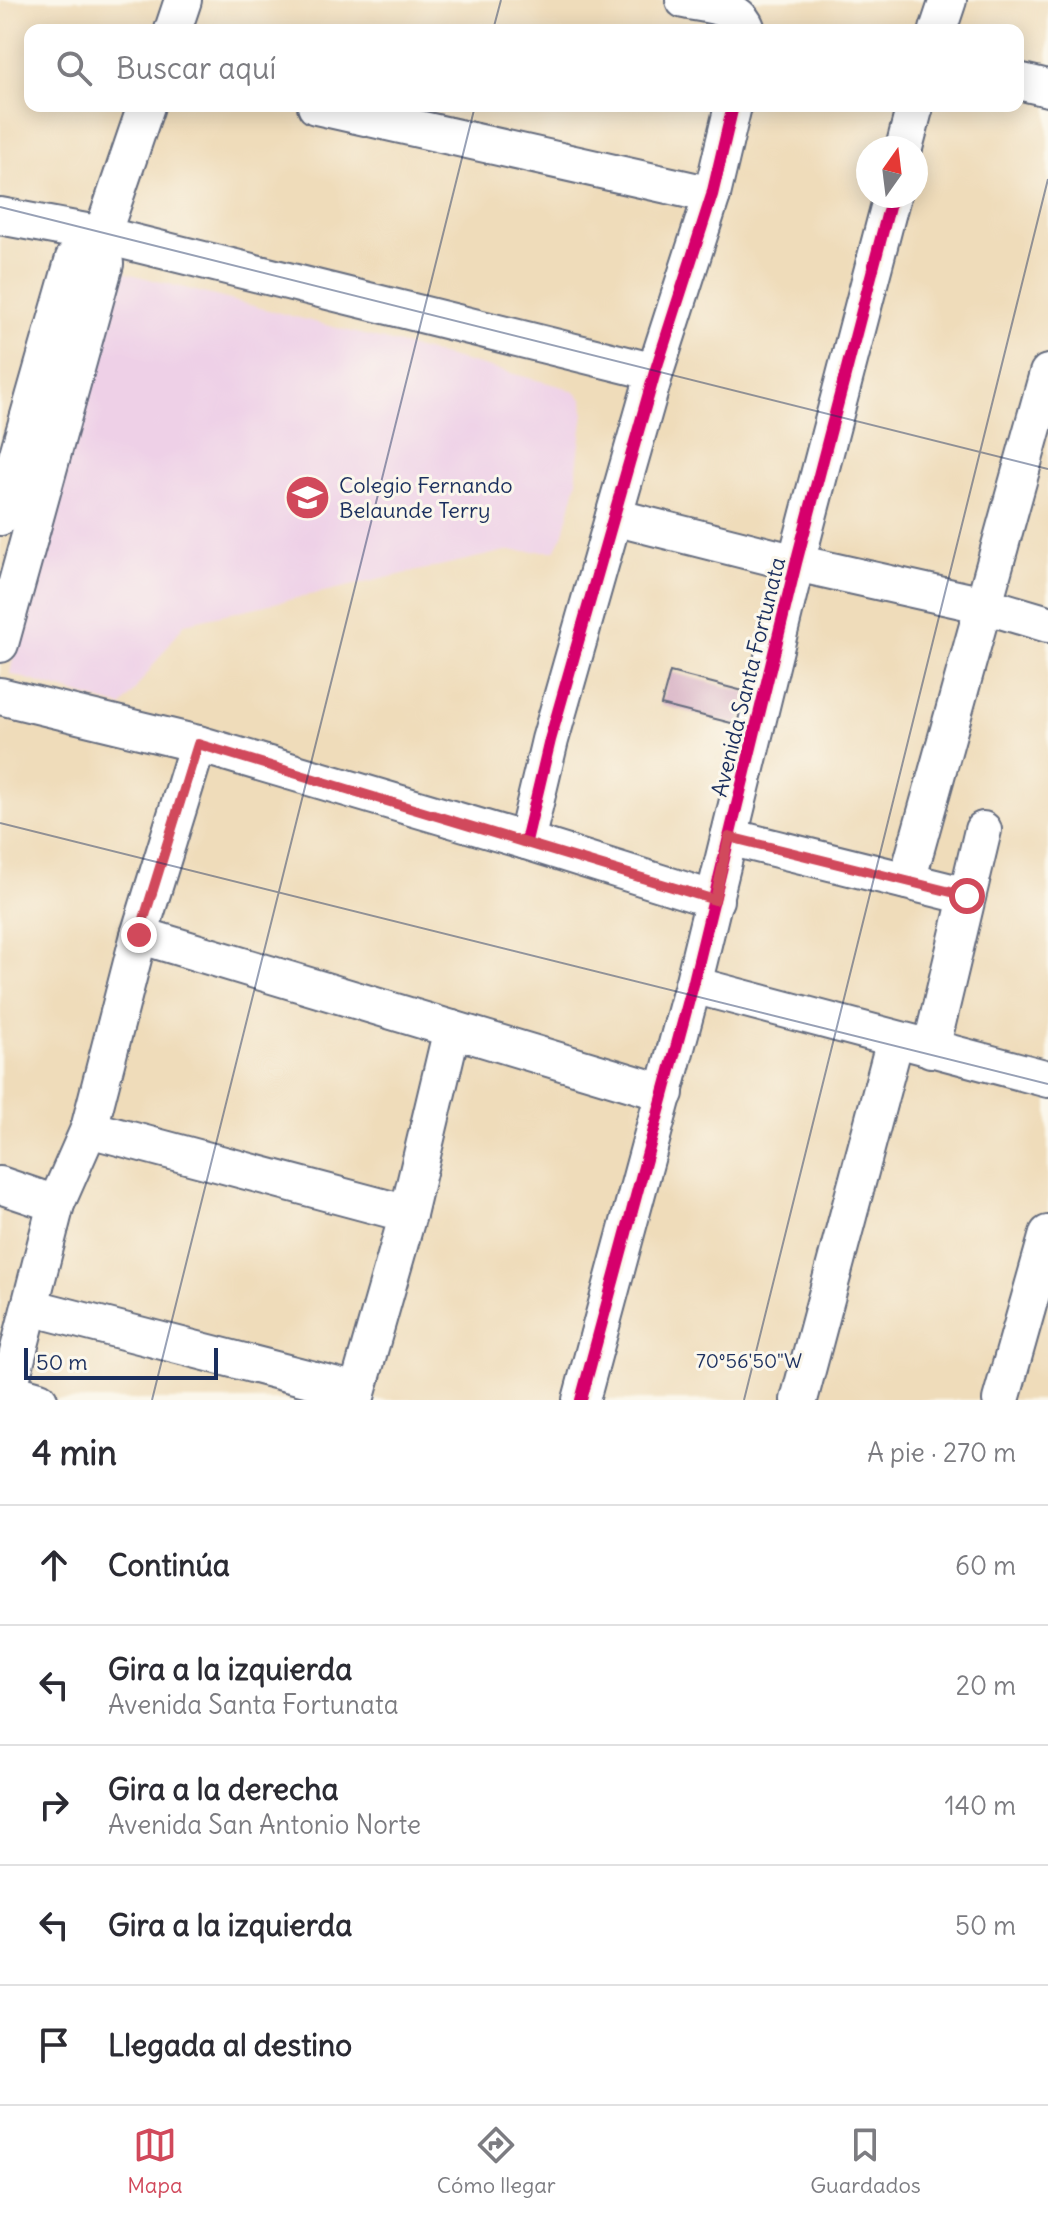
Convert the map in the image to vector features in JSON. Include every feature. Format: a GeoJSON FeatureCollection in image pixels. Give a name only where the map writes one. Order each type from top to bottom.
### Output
{"type":"FeatureCollection","features":[{"type":"Feature","properties":{"kind":"street"},"geometry":{"type":"LineString","coordinates":[[175,24],[183,0]]}},
{"type":"Feature","properties":{"kind":"street"},"geometry":{"type":"LineString","coordinates":[[684,0],[734,11],[745,24]]}},
{"type":"Feature","properties":{"kind":"street"},"geometry":{"type":"LineString","coordinates":[[940,24],[948,0]]}},
{"type":"Feature","properties":{"kind":"street"},"geometry":{"type":"LineString","coordinates":[[1024,82],[1048,88]]}},
{"type":"Feature","properties":{"kind":"street"},"geometry":{"type":"LineString","coordinates":[[0,644],[105,264],[102,235],[144,112]]}},
{"type":"Feature","properties":{"kind":"street"},"geometry":{"type":"LineString","coordinates":[[343,112],[712,195]]}},
{"type":"Feature","properties":{"kind":"street"},"geometry":{"type":"LineString","coordinates":[[526,841],[550,740],[655,372],[712,195],[732,112]]}},
{"type":"Feature","properties":{"kind":"street"},"geometry":{"type":"LineString","coordinates":[[907,136],[913,112]]}},
{"type":"Feature","properties":{"kind":"street","name":"Avenida Santa Fortunata"},"geometry":{"type":"LineString","coordinates":[[581,1400],[715,900],[796,563],[889,208]]}},
{"type":"Feature","properties":{"kind":"street"},"geometry":{"type":"LineString","coordinates":[[0,216],[102,235],[655,372]]}},
{"type":"Feature","properties":{"kind":"street"},"geometry":{"type":"LineString","coordinates":[[0,517],[74,258],[102,235]]}},
{"type":"Feature","properties":{"kind":"street"},"geometry":{"type":"LineString","coordinates":[[907,881],[1048,373]]}},
{"type":"Feature","properties":{"kind":"street"},"geometry":{"type":"LineString","coordinates":[[614,517],[796,563],[984,605],[1048,624]]}},
{"type":"Feature","properties":{"kind":"street"},"geometry":{"type":"LineString","coordinates":[[0,696],[198,744],[715,900]]}},
{"type":"Feature","properties":{"kind":"street"},"geometry":{"type":"LineString","coordinates":[[18,1397],[30,1307],[56,1204],[89,1129],[139,935],[198,744]]}},
{"type":"Feature","properties":{"kind":"street"},"geometry":{"type":"LineString","coordinates":[[931,1049],[983,830]]}},
{"type":"Feature","properties":{"kind":"street"},"geometry":{"type":"LineString","coordinates":[[729,837],[967,896]]}},
{"type":"Feature","properties":{"kind":"street"},"geometry":{"type":"LineString","coordinates":[[139,935],[665,1093]]}},
{"type":"Feature","properties":{"kind":"street"},"geometry":{"type":"LineString","coordinates":[[693,985],[1048,1079]]}},
{"type":"Feature","properties":{"kind":"street"},"geometry":{"type":"LineString","coordinates":[[30,1307],[356,1396],[408,1214],[452,1029]]}},
{"type":"Feature","properties":{"kind":"street"},"geometry":{"type":"LineString","coordinates":[[799,1400],[895,1040]]}},
{"type":"Feature","properties":{"kind":"street"},"geometry":{"type":"LineString","coordinates":[[89,1129],[408,1214]]}},
{"type":"Feature","properties":{"kind":"street"},"geometry":{"type":"LineString","coordinates":[[0,1185],[56,1204]]}},
{"type":"Feature","properties":{"kind":"street"},"geometry":{"type":"LineString","coordinates":[[1001,1400],[1048,1234]]}},
{"type":"Feature","properties":{"kind":"shaded area","name":"Colegio Fernando Belaunde Terry"},"geometry":{"type":"Polygon","coordinates":[[[123,272],[575,392],[583,400],[584,413],[577,482],[564,533],[555,551],[506,551],[185,623],[122,707],[10,674],[13,658],[3,642],[112,280],[123,272]]]}},
{"type":"Feature","properties":{"kind":"building"},"geometry":{"type":"Polygon","coordinates":[[[670,672],[747,692],[739,725],[661,705],[670,672]]]}},
{"type":"Feature","properties":{"kind":"cycle path"},"geometry":{"type":"LineString","coordinates":[[526,841],[550,740],[655,372],[712,195],[732,112]]}},
{"type":"Feature","properties":{"kind":"cycle path"},"geometry":{"type":"LineString","coordinates":[[581,1400],[693,985],[796,563],[889,208]]}},
{"type":"Feature","properties":{"kind":"place","name":"Colegio Fernando Belaunde Terry"},"geometry":{"type":"Point","coordinates":[308,498]}},
{"type":"Feature","properties":{"kind":"route"},"geometry":{"type":"LineString","coordinates":[[139,935],[198,744],[715,900],[729,837],[967,896]]}}]}
